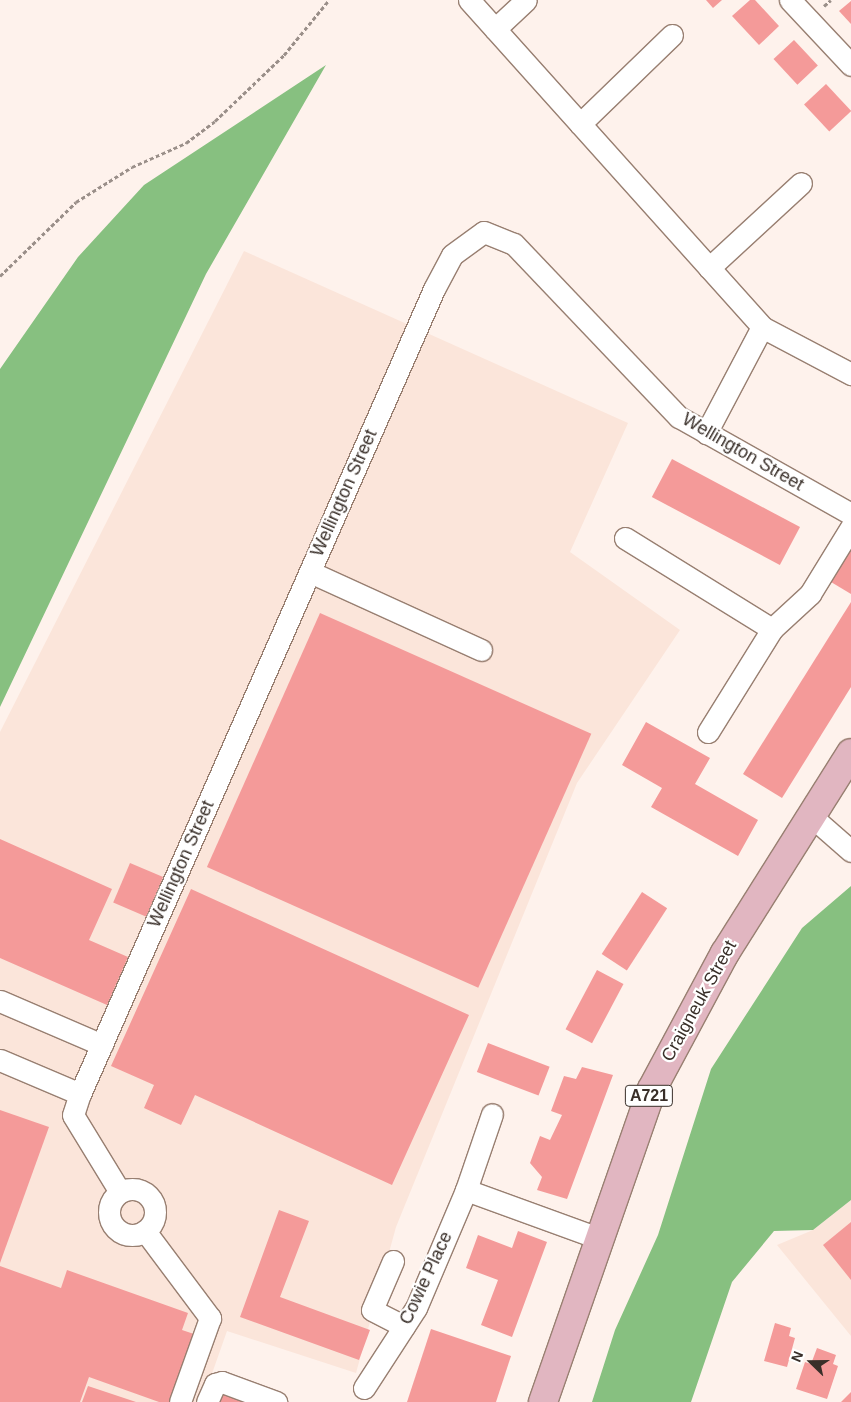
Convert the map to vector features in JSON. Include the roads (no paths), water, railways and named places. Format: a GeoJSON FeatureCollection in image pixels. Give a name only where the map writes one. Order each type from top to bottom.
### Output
{"type":"FeatureCollection","features":[{"type":"Feature","properties":{"kind":"main road","name":"Craigneuk Street"},"geometry":{"type":"LineString","coordinates":[[543,1402],[598,1238],[652,1089],[724,953],[811,816],[841,779],[851,753]]}},
{"type":"Feature","properties":{"kind":"street"},"geometry":{"type":"LineString","coordinates":[[469,0],[762,327],[851,374]]}},
{"type":"Feature","properties":{"kind":"street"},"geometry":{"type":"LineString","coordinates":[[495,29],[526,0]]}},
{"type":"Feature","properties":{"kind":"street"},"geometry":{"type":"LineString","coordinates":[[790,0],[851,66]]}},
{"type":"Feature","properties":{"kind":"street"},"geometry":{"type":"LineString","coordinates":[[580,124],[672,35]]}},
{"type":"Feature","properties":{"kind":"street"},"geometry":{"type":"LineString","coordinates":[[709,268],[801,183]]}},
{"type":"Feature","properties":{"kind":"street","name":"Wellington Street"},"geometry":{"type":"LineString","coordinates":[[120,1192],[73,1115],[80,1094],[434,289],[452,255],[484,232],[514,244],[679,417],[851,514]]}},
{"type":"Feature","properties":{"kind":"street"},"geometry":{"type":"LineString","coordinates":[[706,432],[762,327]]}},
{"type":"Feature","properties":{"kind":"street"},"geometry":{"type":"LineString","coordinates":[[708,732],[772,628],[810,594],[851,527]]}},
{"type":"Feature","properties":{"kind":"street"},"geometry":{"type":"LineString","coordinates":[[625,538],[772,628]]}},
{"type":"Feature","properties":{"kind":"street"},"geometry":{"type":"LineString","coordinates":[[310,572],[481,650]]}},
{"type":"Feature","properties":{"kind":"street"},"geometry":{"type":"LineString","coordinates":[[811,816],[851,851]]}},
{"type":"Feature","properties":{"kind":"street"},"geometry":{"type":"LineString","coordinates":[[0,1001],[102,1045]]}},
{"type":"Feature","properties":{"kind":"street"},"geometry":{"type":"LineString","coordinates":[[0,1060],[80,1094]]}},
{"type":"Feature","properties":{"kind":"street","name":"Cowie Place"},"geometry":{"type":"LineString","coordinates":[[364,1388],[416,1308],[466,1190],[492,1114]]}},
{"type":"Feature","properties":{"kind":"street"},"geometry":{"type":"LineString","coordinates":[[136,1189],[143,1192],[154,1203],[154,1219],[146,1231],[124,1234],[112,1225],[110,1203],[120,1192],[136,1189]]}},
{"type":"Feature","properties":{"kind":"street"},"geometry":{"type":"LineString","coordinates":[[466,1190],[598,1238]]}},
{"type":"Feature","properties":{"kind":"street"},"geometry":{"type":"LineString","coordinates":[[146,1231],[210,1318],[180,1402]]}},
{"type":"Feature","properties":{"kind":"street"},"geometry":{"type":"LineString","coordinates":[[393,1261],[372,1310],[404,1326]]}},
{"type":"Feature","properties":{"kind":"street"},"geometry":{"type":"LineString","coordinates":[[207,1402],[215,1384],[222,1382],[276,1402]]}}]}
